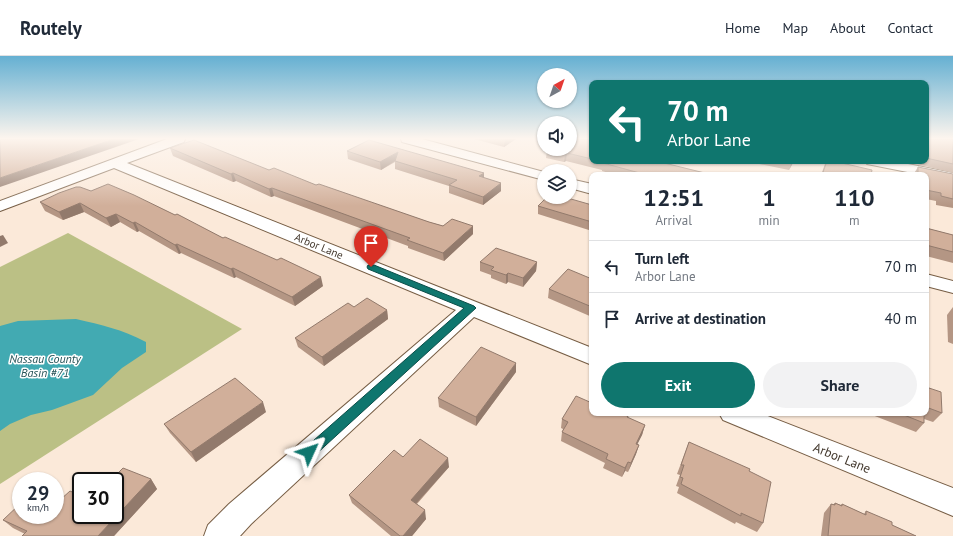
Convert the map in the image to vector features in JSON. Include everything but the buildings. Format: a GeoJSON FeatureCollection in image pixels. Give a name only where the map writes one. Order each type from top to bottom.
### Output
{"type":"FeatureCollection","features":[{"type":"Feature","properties":{"kind":"street"},"geometry":{"type":"LineString","coordinates":[[0,206],[118,161]]}},
{"type":"Feature","properties":{"kind":"street"},"geometry":{"type":"LineString","coordinates":[[490,161],[537,174]]}},
{"type":"Feature","properties":{"kind":"street","name":"Arbor Lane"},"geometry":{"type":"LineString","coordinates":[[114,163],[589,356]]}},
{"type":"Feature","properties":{"kind":"street"},"geometry":{"type":"LineString","coordinates":[[887,164],[928,172]]}},
{"type":"Feature","properties":{"kind":"street"},"geometry":{"type":"LineString","coordinates":[[929,172],[953,177]]}},
{"type":"Feature","properties":{"kind":"street"},"geometry":{"type":"LineString","coordinates":[[577,185],[589,188]]}},
{"type":"Feature","properties":{"kind":"street"},"geometry":{"type":"LineString","coordinates":[[929,281],[953,287]]}},
{"type":"Feature","properties":{"kind":"street"},"geometry":{"type":"LineString","coordinates":[[219,536],[240,514],[471,308]]}},
{"type":"Feature","properties":{"kind":"street","name":"Arbor Lane"},"geometry":{"type":"LineString","coordinates":[[739,416],[953,502]]}},
{"type":"Feature","properties":{"kind":"green space"},"geometry":{"type":"Polygon","coordinates":[[[68,233],[242,329],[19,472],[12,472],[12,476],[0,484],[0,267],[68,233]]]}},
{"type":"Feature","properties":{"kind":"water","name":"Nassau County Basin #71"},"geometry":{"type":"Polygon","coordinates":[[[76,319],[111,328],[146,342],[146,352],[122,368],[93,395],[52,410],[31,415],[10,424],[0,431],[0,326],[18,321],[76,319]]]}},
{"type":"Feature","properties":{"kind":"route"},"geometry":{"type":"LineString","coordinates":[[309,452],[471,308],[371,267]]}}]}
